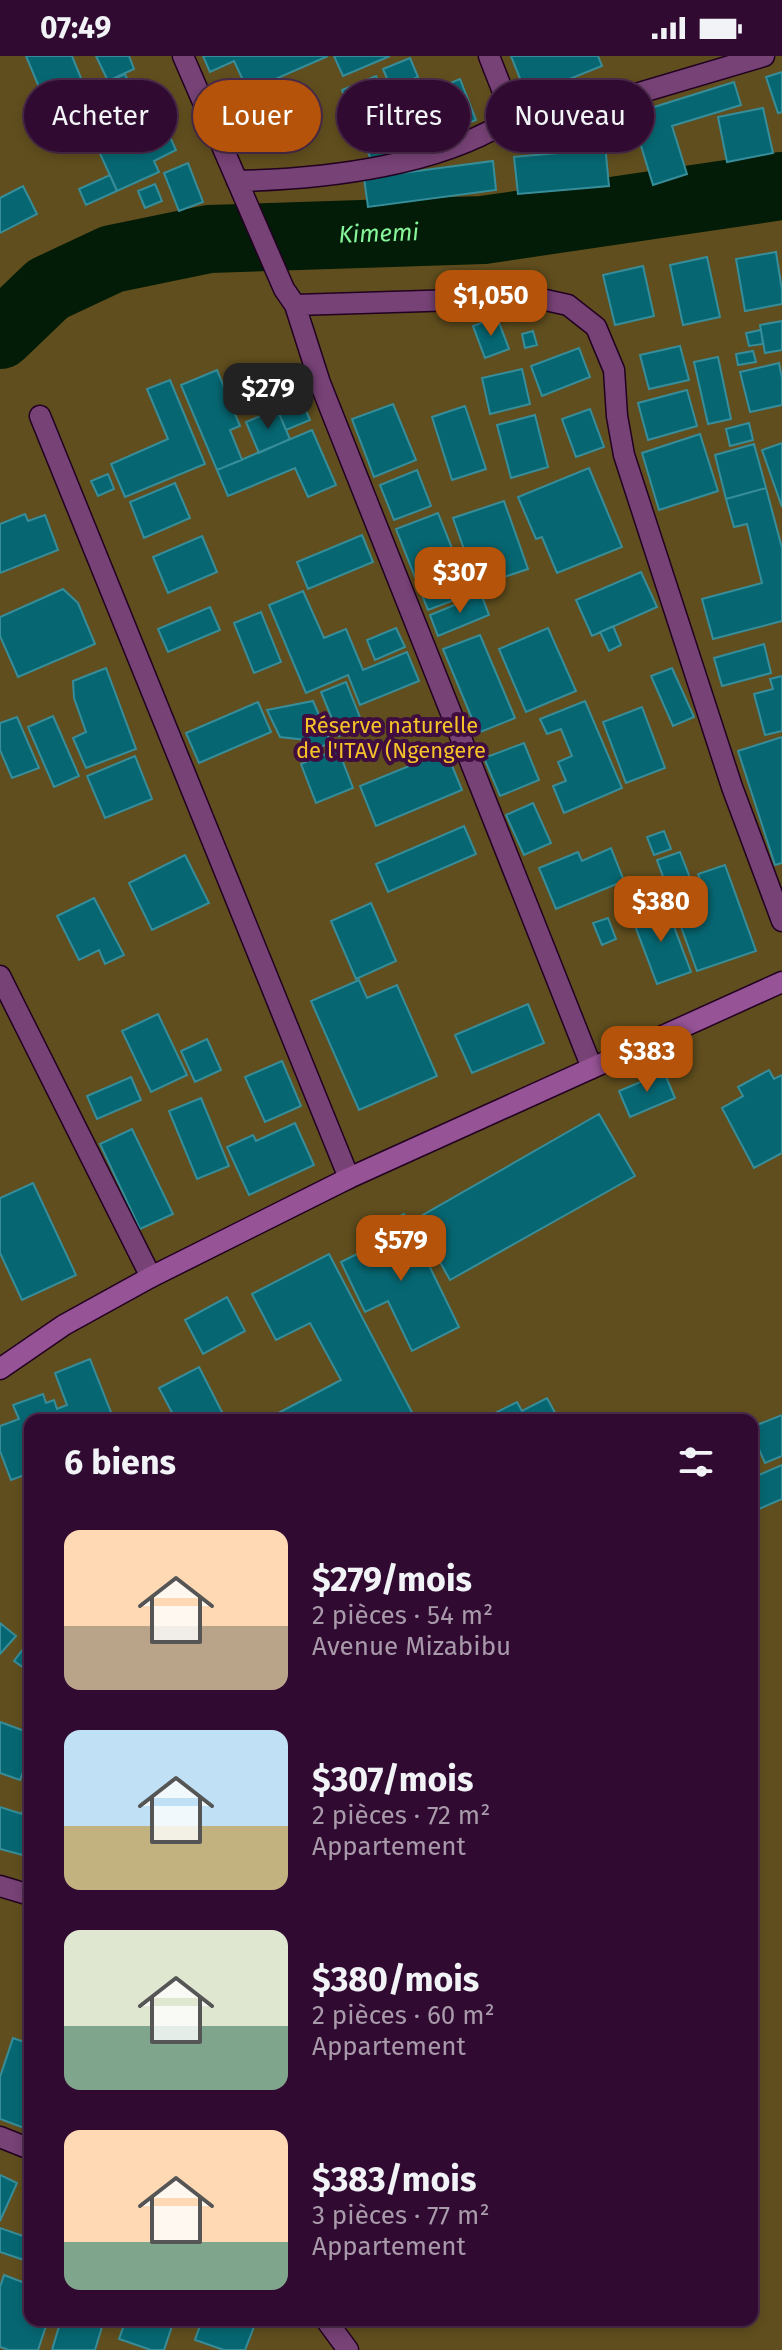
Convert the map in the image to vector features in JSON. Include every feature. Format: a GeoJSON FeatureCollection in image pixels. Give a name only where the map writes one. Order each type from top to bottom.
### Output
{"type":"FeatureCollection","features":[{"type":"Feature","properties":{"kind":"street"},"geometry":{"type":"LineString","coordinates":[[183,56],[290,297],[326,398],[592,1068]]}},
{"type":"Feature","properties":{"kind":"street"},"geometry":{"type":"LineString","coordinates":[[489,56],[498,80]]}},
{"type":"Feature","properties":{"kind":"street"},"geometry":{"type":"LineString","coordinates":[[654,89],[764,56]]}},
{"type":"Feature","properties":{"kind":"street"},"geometry":{"type":"LineString","coordinates":[[240,187],[390,165],[468,143],[486,135]]}},
{"type":"Feature","properties":{"kind":"street"},"geometry":{"type":"LineString","coordinates":[[290,297],[458,300],[523,295],[568,305],[596,327],[614,370],[624,455],[732,787],[782,921]]}},
{"type":"Feature","properties":{"kind":"street"},"geometry":{"type":"LineString","coordinates":[[40,416],[349,1178]]}},
{"type":"Feature","properties":{"kind":"street"},"geometry":{"type":"LineString","coordinates":[[0,976],[151,1277]]}},
{"type":"Feature","properties":{"kind":"street"},"geometry":{"type":"LineString","coordinates":[[0,1369],[64,1325],[151,1277],[349,1178],[782,982]]}},
{"type":"Feature","properties":{"kind":"street"},"geometry":{"type":"LineString","coordinates":[[0,1886],[24,1893]]}},
{"type":"Feature","properties":{"kind":"street"},"geometry":{"type":"LineString","coordinates":[[0,2137],[24,2147]]}},
{"type":"Feature","properties":{"kind":"street"},"geometry":{"type":"LineString","coordinates":[[330,2326],[348,2350]]}},
{"type":"Feature","properties":{"kind":"green space","name":"Réserve naturelle de l'ITAV (Ngengere"},"geometry":{"type":"Polygon","coordinates":[[[0,56],[782,56],[782,2350],[0,2350],[0,56]]]}},
{"type":"Feature","properties":{"kind":"building"},"geometry":{"type":"Polygon","coordinates":[[[26,56],[72,56],[82,80],[36,80],[26,56]]]}},
{"type":"Feature","properties":{"kind":"building"},"geometry":{"type":"Polygon","coordinates":[[[96,56],[129,56],[134,69],[108,80],[96,56]]]}},
{"type":"Feature","properties":{"kind":"building"},"geometry":{"type":"Polygon","coordinates":[[[203,56],[328,56],[273,80],[243,80],[234,61],[210,72],[203,56]]]}},
{"type":"Feature","properties":{"kind":"building"},"geometry":{"type":"Polygon","coordinates":[[[334,56],[390,56],[343,76],[334,56]]]}},
{"type":"Feature","properties":{"kind":"building"},"geometry":{"type":"Polygon","coordinates":[[[511,56],[598,56],[602,66],[567,80],[521,80],[511,56]]]}},
{"type":"Feature","properties":{"kind":"building"},"geometry":{"type":"Polygon","coordinates":[[[410,58],[418,77],[388,80],[383,69],[410,58]]]}},
{"type":"Feature","properties":{"kind":"building"},"geometry":{"type":"Polygon","coordinates":[[[782,72],[782,112],[778,113],[766,77],[782,72]]]}},
{"type":"Feature","properties":{"kind":"building"},"geometry":{"type":"Polygon","coordinates":[[[125,74],[128,80],[111,80],[125,74]]]}},
{"type":"Feature","properties":{"kind":"building"},"geometry":{"type":"Polygon","coordinates":[[[734,82],[741,105],[672,126],[687,174],[653,185],[643,152],[654,152],[654,107],[734,82]]]}},
{"type":"Feature","properties":{"kind":"building"},"geometry":{"type":"Polygon","coordinates":[[[470,105],[476,120],[470,122],[470,105]]]}},
{"type":"Feature","properties":{"kind":"building"},"geometry":{"type":"Polygon","coordinates":[[[763,108],[773,153],[727,162],[718,117],[763,108]]]}},
{"type":"Feature","properties":{"kind":"building"},"geometry":{"type":"Polygon","coordinates":[[[99,152],[172,152],[154,161],[159,172],[117,191],[99,152]]]}},
{"type":"Feature","properties":{"kind":"building"},"geometry":{"type":"Polygon","coordinates":[[[368,152],[397,152],[372,162],[368,152]]]}},
{"type":"Feature","properties":{"kind":"building"},"geometry":{"type":"Polygon","coordinates":[[[606,152],[609,186],[518,194],[514,157],[606,152]]]}},
{"type":"Feature","properties":{"kind":"building"},"geometry":{"type":"Polygon","coordinates":[[[493,161],[496,190],[368,207],[364,178],[493,161]]]}},
{"type":"Feature","properties":{"kind":"building"},"geometry":{"type":"Polygon","coordinates":[[[188,163],[203,202],[179,211],[164,173],[188,163]]]}},
{"type":"Feature","properties":{"kind":"building"},"geometry":{"type":"Polygon","coordinates":[[[110,175],[117,191],[86,205],[79,189],[110,175]]]}},
{"type":"Feature","properties":{"kind":"building"},"geometry":{"type":"Polygon","coordinates":[[[155,184],[162,201],[145,208],[138,191],[155,184]]]}},
{"type":"Feature","properties":{"kind":"building"},"geometry":{"type":"Polygon","coordinates":[[[23,186],[37,214],[0,233],[0,198],[23,186]]]}},
{"type":"Feature","properties":{"kind":"building"},"geometry":{"type":"Polygon","coordinates":[[[776,252],[782,304],[745,311],[736,259],[776,252]]]}},
{"type":"Feature","properties":{"kind":"building"},"geometry":{"type":"Polygon","coordinates":[[[707,257],[720,317],[683,325],[670,265],[707,257]]]}},
{"type":"Feature","properties":{"kind":"building"},"geometry":{"type":"Polygon","coordinates":[[[643,266],[654,316],[615,325],[603,275],[643,266]]]}},
{"type":"Feature","properties":{"kind":"building"},"geometry":{"type":"Polygon","coordinates":[[[497,317],[509,349],[485,358],[473,326],[497,317]]]}},
{"type":"Feature","properties":{"kind":"building"},"geometry":{"type":"Polygon","coordinates":[[[782,321],[782,350],[765,353],[760,325],[782,321]]]}},
{"type":"Feature","properties":{"kind":"building"},"geometry":{"type":"Polygon","coordinates":[[[761,330],[763,344],[749,346],[746,333],[761,330]]]}},
{"type":"Feature","properties":{"kind":"building"},"geometry":{"type":"Polygon","coordinates":[[[533,331],[537,345],[525,348],[522,334],[533,331]]]}},
{"type":"Feature","properties":{"kind":"building"},"geometry":{"type":"Polygon","coordinates":[[[680,346],[689,380],[649,389],[640,355],[680,346]]]}},
{"type":"Feature","properties":{"kind":"building"},"geometry":{"type":"Polygon","coordinates":[[[579,348],[590,377],[542,396],[531,366],[579,348]]]}},
{"type":"Feature","properties":{"kind":"building"},"geometry":{"type":"Polygon","coordinates":[[[753,351],[756,362],[738,365],[736,354],[753,351]]]}},
{"type":"Feature","properties":{"kind":"building"},"geometry":{"type":"Polygon","coordinates":[[[718,357],[731,419],[708,424],[694,362],[718,357]]]}},
{"type":"Feature","properties":{"kind":"building"},"geometry":{"type":"Polygon","coordinates":[[[779,363],[782,405],[750,412],[740,372],[779,363]]]}},
{"type":"Feature","properties":{"kind":"building"},"geometry":{"type":"Polygon","coordinates":[[[522,369],[530,404],[490,414],[482,378],[522,369]]]}},
{"type":"Feature","properties":{"kind":"building"},"geometry":{"type":"Polygon","coordinates":[[[217,370],[240,426],[230,430],[242,460],[217,470],[181,385],[217,370]]]}},
{"type":"Feature","properties":{"kind":"building"},"geometry":{"type":"Polygon","coordinates":[[[170,380],[205,464],[125,497],[111,464],[168,439],[147,389],[170,380]]]}},
{"type":"Feature","properties":{"kind":"building"},"geometry":{"type":"Polygon","coordinates":[[[687,390],[697,426],[648,440],[638,403],[687,390]]]}},
{"type":"Feature","properties":{"kind":"building"},"geometry":{"type":"Polygon","coordinates":[[[301,399],[310,420],[286,430],[277,409],[301,399]]]}},
{"type":"Feature","properties":{"kind":"building"},"geometry":{"type":"Polygon","coordinates":[[[393,404],[416,460],[374,477],[352,419],[393,404]]]}},
{"type":"Feature","properties":{"kind":"building"},"geometry":{"type":"Polygon","coordinates":[[[465,406],[486,469],[452,480],[432,417],[465,406]]]}},
{"type":"Feature","properties":{"kind":"building"},"geometry":{"type":"Polygon","coordinates":[[[277,409],[290,439],[259,453],[246,422],[277,409]]]}},
{"type":"Feature","properties":{"kind":"building"},"geometry":{"type":"Polygon","coordinates":[[[590,409],[604,447],[576,457],[562,419],[590,409]]]}},
{"type":"Feature","properties":{"kind":"building"},"geometry":{"type":"Polygon","coordinates":[[[535,415],[548,467],[511,478],[497,425],[535,415]]]}},
{"type":"Feature","properties":{"kind":"building"},"geometry":{"type":"Polygon","coordinates":[[[749,423],[753,440],[730,446],[726,429],[749,423]]]}},
{"type":"Feature","properties":{"kind":"building"},"geometry":{"type":"Polygon","coordinates":[[[312,430],[336,485],[308,497],[295,468],[228,496],[217,470],[312,430]]]}},
{"type":"Feature","properties":{"kind":"building"},"geometry":{"type":"Polygon","coordinates":[[[700,434],[718,491],[659,510],[642,453],[700,434]]]}},
{"type":"Feature","properties":{"kind":"building"},"geometry":{"type":"Polygon","coordinates":[[[782,443],[782,507],[762,450],[782,443]]]}},
{"type":"Feature","properties":{"kind":"building"},"geometry":{"type":"Polygon","coordinates":[[[754,444],[766,488],[726,499],[715,455],[754,444]]]}},
{"type":"Feature","properties":{"kind":"building"},"geometry":{"type":"Polygon","coordinates":[[[589,468],[622,547],[557,573],[542,537],[536,539],[518,497],[589,468]]]}},
{"type":"Feature","properties":{"kind":"building"},"geometry":{"type":"Polygon","coordinates":[[[417,470],[431,506],[394,520],[380,485],[417,470]]]}},
{"type":"Feature","properties":{"kind":"building"},"geometry":{"type":"Polygon","coordinates":[[[108,474],[114,489],[98,496],[91,481],[108,474]]]}},
{"type":"Feature","properties":{"kind":"building"},"geometry":{"type":"Polygon","coordinates":[[[175,483],[190,518],[144,538],[130,502],[175,483]]]}},
{"type":"Feature","properties":{"kind":"building"},"geometry":{"type":"Polygon","coordinates":[[[766,488],[782,548],[782,621],[713,639],[702,599],[762,583],[747,524],[734,527],[726,499],[766,488]]]}},
{"type":"Feature","properties":{"kind":"building"},"geometry":{"type":"Polygon","coordinates":[[[504,501],[528,569],[477,586],[453,518],[504,501]]]}},
{"type":"Feature","properties":{"kind":"building"},"geometry":{"type":"Polygon","coordinates":[[[438,513],[470,594],[428,610],[396,529],[438,513]]]}},
{"type":"Feature","properties":{"kind":"building"},"geometry":{"type":"Polygon","coordinates":[[[25,514],[28,521],[45,515],[58,550],[0,573],[0,524],[25,514]]]}},
{"type":"Feature","properties":{"kind":"building"},"geometry":{"type":"Polygon","coordinates":[[[362,535],[373,562],[308,589],[297,562],[362,535]]]}},
{"type":"Feature","properties":{"kind":"building"},"geometry":{"type":"Polygon","coordinates":[[[202,536],[217,572],[168,593],[153,557],[202,536]]]}},
{"type":"Feature","properties":{"kind":"building"},"geometry":{"type":"Polygon","coordinates":[[[641,572],[657,607],[592,636],[576,600],[641,572]]]}},
{"type":"Feature","properties":{"kind":"building"},"geometry":{"type":"Polygon","coordinates":[[[63,589],[78,603],[95,644],[18,677],[0,636],[0,617],[63,589]]]}},
{"type":"Feature","properties":{"kind":"building"},"geometry":{"type":"Polygon","coordinates":[[[303,591],[324,638],[346,629],[363,670],[407,652],[419,681],[360,705],[348,675],[306,693],[269,605],[303,591]]]}},
{"type":"Feature","properties":{"kind":"building"},"geometry":{"type":"Polygon","coordinates":[[[481,594],[489,615],[438,636],[430,615],[481,594]]]}},
{"type":"Feature","properties":{"kind":"building"},"geometry":{"type":"Polygon","coordinates":[[[210,607],[220,630],[168,652],[158,629],[210,607]]]}},
{"type":"Feature","properties":{"kind":"building"},"geometry":{"type":"Polygon","coordinates":[[[261,612],[281,662],[254,673],[234,623],[261,612]]]}},
{"type":"Feature","properties":{"kind":"building"},"geometry":{"type":"Polygon","coordinates":[[[613,626],[621,645],[609,651],[600,632],[613,626]]]}},
{"type":"Feature","properties":{"kind":"building"},"geometry":{"type":"Polygon","coordinates":[[[396,628],[405,647],[375,660],[367,640],[396,628]]]}},
{"type":"Feature","properties":{"kind":"building"},"geometry":{"type":"Polygon","coordinates":[[[548,628],[576,691],[526,712],[499,649],[548,628]]]}},
{"type":"Feature","properties":{"kind":"building"},"geometry":{"type":"Polygon","coordinates":[[[480,635],[515,718],[478,733],[443,649],[480,635]]]}},
{"type":"Feature","properties":{"kind":"building"},"geometry":{"type":"Polygon","coordinates":[[[764,644],[771,673],[722,686],[714,658],[764,644]]]}},
{"type":"Feature","properties":{"kind":"building"},"geometry":{"type":"Polygon","coordinates":[[[106,668],[136,749],[86,768],[73,738],[86,732],[74,698],[73,681],[106,668]]]}},
{"type":"Feature","properties":{"kind":"building"},"geometry":{"type":"Polygon","coordinates":[[[672,668],[694,717],[673,726],[651,676],[672,668]]]}},
{"type":"Feature","properties":{"kind":"building"},"geometry":{"type":"Polygon","coordinates":[[[782,676],[782,731],[765,735],[754,694],[773,689],[770,679],[782,676]]]}},
{"type":"Feature","properties":{"kind":"building"},"geometry":{"type":"Polygon","coordinates":[[[346,682],[363,725],[339,736],[321,692],[346,682]]]}},
{"type":"Feature","properties":{"kind":"building"},"geometry":{"type":"Polygon","coordinates":[[[313,701],[331,743],[312,750],[306,740],[280,737],[267,710],[313,701]]]}},
{"type":"Feature","properties":{"kind":"building"},"geometry":{"type":"Polygon","coordinates":[[[585,701],[622,788],[564,813],[553,786],[566,781],[558,762],[572,756],[561,729],[547,734],[540,719],[585,701]]]}},
{"type":"Feature","properties":{"kind":"building"},"geometry":{"type":"Polygon","coordinates":[[[258,702],[271,732],[199,763],[186,733],[258,702]]]}},
{"type":"Feature","properties":{"kind":"building"},"geometry":{"type":"Polygon","coordinates":[[[642,707],[665,768],[626,783],[603,722],[642,707]]]}},
{"type":"Feature","properties":{"kind":"building"},"geometry":{"type":"Polygon","coordinates":[[[53,716],[79,776],[54,787],[28,727],[53,716]]]}},
{"type":"Feature","properties":{"kind":"building"},"geometry":{"type":"Polygon","coordinates":[[[17,717],[39,768],[12,778],[0,750],[0,723],[17,717]]]}},
{"type":"Feature","properties":{"kind":"building"},"geometry":{"type":"Polygon","coordinates":[[[782,737],[782,863],[775,865],[738,751],[782,737]]]}},
{"type":"Feature","properties":{"kind":"building"},"geometry":{"type":"Polygon","coordinates":[[[524,743],[539,780],[500,796],[484,758],[524,743]]]}},
{"type":"Feature","properties":{"kind":"building"},"geometry":{"type":"Polygon","coordinates":[[[338,749],[353,788],[316,803],[301,764],[338,749]]]}},
{"type":"Feature","properties":{"kind":"building"},"geometry":{"type":"Polygon","coordinates":[[[446,751],[462,790],[376,826],[360,786],[446,751]]]}},
{"type":"Feature","properties":{"kind":"building"},"geometry":{"type":"Polygon","coordinates":[[[135,756],[152,799],[105,818],[87,776],[135,756]]]}},
{"type":"Feature","properties":{"kind":"building"},"geometry":{"type":"Polygon","coordinates":[[[533,803],[551,843],[524,855],[506,815],[533,803]]]}},
{"type":"Feature","properties":{"kind":"building"},"geometry":{"type":"Polygon","coordinates":[[[464,826],[476,854],[388,892],[376,864],[464,826]]]}},
{"type":"Feature","properties":{"kind":"building"},"geometry":{"type":"Polygon","coordinates":[[[664,831],[671,849],[654,855],[647,837],[664,831]]]}},
{"type":"Feature","properties":{"kind":"building"},"geometry":{"type":"Polygon","coordinates":[[[611,848],[624,881],[556,909],[539,868],[578,852],[582,861],[611,848]]]}},
{"type":"Feature","properties":{"kind":"building"},"geometry":{"type":"Polygon","coordinates":[[[680,852],[694,888],[702,885],[698,874],[725,865],[756,951],[697,971],[657,860],[680,852]]]}},
{"type":"Feature","properties":{"kind":"building"},"geometry":{"type":"Polygon","coordinates":[[[185,855],[209,903],[152,930],[129,883],[185,855]]]}},
{"type":"Feature","properties":{"kind":"building"},"geometry":{"type":"Polygon","coordinates":[[[94,898],[124,955],[105,964],[99,950],[79,960],[57,916],[94,898]]]}},
{"type":"Feature","properties":{"kind":"building"},"geometry":{"type":"Polygon","coordinates":[[[371,903],[396,961],[356,979],[331,921],[371,903]]]}},
{"type":"Feature","properties":{"kind":"building"},"geometry":{"type":"Polygon","coordinates":[[[665,903],[691,972],[657,984],[631,915],[665,903]]]}},
{"type":"Feature","properties":{"kind":"building"},"geometry":{"type":"Polygon","coordinates":[[[608,918],[616,939],[602,945],[593,923],[608,918]]]}},
{"type":"Feature","properties":{"kind":"building"},"geometry":{"type":"Polygon","coordinates":[[[359,980],[367,998],[397,985],[437,1076],[359,1110],[311,1001],[359,980]]]}},
{"type":"Feature","properties":{"kind":"building"},"geometry":{"type":"Polygon","coordinates":[[[528,1004],[544,1043],[472,1073],[455,1035],[528,1004]]]}},
{"type":"Feature","properties":{"kind":"building"},"geometry":{"type":"Polygon","coordinates":[[[158,1014],[187,1075],[151,1092],[122,1031],[158,1014]]]}},
{"type":"Feature","properties":{"kind":"building"},"geometry":{"type":"Polygon","coordinates":[[[207,1039],[221,1070],[195,1082],[181,1051],[207,1039]]]}},
{"type":"Feature","properties":{"kind":"building"},"geometry":{"type":"Polygon","coordinates":[[[282,1061],[301,1106],[265,1122],[245,1077],[282,1061]]]}},
{"type":"Feature","properties":{"kind":"building"},"geometry":{"type":"Polygon","coordinates":[[[769,1070],[774,1079],[782,1075],[782,1153],[754,1168],[722,1108],[743,1096],[738,1087],[769,1070]]]}},
{"type":"Feature","properties":{"kind":"building"},"geometry":{"type":"Polygon","coordinates":[[[664,1072],[675,1098],[630,1117],[619,1091],[664,1072]]]}},
{"type":"Feature","properties":{"kind":"building"},"geometry":{"type":"Polygon","coordinates":[[[131,1077],[141,1100],[97,1119],[87,1096],[131,1077]]]}},
{"type":"Feature","properties":{"kind":"building"},"geometry":{"type":"Polygon","coordinates":[[[201,1098],[229,1166],[197,1179],[169,1111],[201,1098]]]}},
{"type":"Feature","properties":{"kind":"building"},"geometry":{"type":"Polygon","coordinates":[[[599,1114],[635,1176],[450,1280],[416,1219],[599,1114]]]}},
{"type":"Feature","properties":{"kind":"building"},"geometry":{"type":"Polygon","coordinates":[[[295,1123],[314,1165],[249,1195],[227,1147],[253,1135],[256,1141],[295,1123]]]}},
{"type":"Feature","properties":{"kind":"building"},"geometry":{"type":"Polygon","coordinates":[[[132,1129],[173,1214],[140,1229],[100,1144],[132,1129]]]}},
{"type":"Feature","properties":{"kind":"building"},"geometry":{"type":"Polygon","coordinates":[[[33,1183],[76,1275],[22,1300],[0,1253],[0,1198],[33,1183]]]}},
{"type":"Feature","properties":{"kind":"building"},"geometry":{"type":"Polygon","coordinates":[[[404,1214],[459,1327],[412,1351],[388,1301],[365,1312],[341,1262],[373,1246],[367,1232],[404,1214]]]}},
{"type":"Feature","properties":{"kind":"building"},"geometry":{"type":"Polygon","coordinates":[[[329,1254],[413,1414],[276,1414],[341,1380],[310,1323],[276,1340],[252,1294],[329,1254]]]}},
{"type":"Feature","properties":{"kind":"building"},"geometry":{"type":"Polygon","coordinates":[[[227,1297],[245,1331],[203,1354],[185,1320],[227,1297]]]}},
{"type":"Feature","properties":{"kind":"building"},"geometry":{"type":"Polygon","coordinates":[[[90,1359],[112,1414],[24,1414],[24,1475],[11,1480],[0,1451],[0,1426],[19,1419],[13,1405],[43,1394],[46,1403],[54,1400],[57,1409],[67,1405],[55,1373],[90,1359]]]}},
{"type":"Feature","properties":{"kind":"building"},"geometry":{"type":"Polygon","coordinates":[[[199,1367],[223,1414],[173,1414],[159,1388],[199,1367]]]}},
{"type":"Feature","properties":{"kind":"building"},"geometry":{"type":"Polygon","coordinates":[[[547,1398],[556,1414],[493,1414],[517,1402],[522,1411],[547,1398]]]}},
{"type":"Feature","properties":{"kind":"building"},"geometry":{"type":"Polygon","coordinates":[[[782,1415],[782,1456],[765,1463],[758,1447],[758,1425],[782,1415]]]}},
{"type":"Feature","properties":{"kind":"building"},"geometry":{"type":"Polygon","coordinates":[[[782,1465],[782,1499],[758,1509],[758,1475],[782,1465]]]}},
{"type":"Feature","properties":{"kind":"building"},"geometry":{"type":"Polygon","coordinates":[[[0,1623],[16,1636],[0,1654],[0,1623]]]}},
{"type":"Feature","properties":{"kind":"building"},"geometry":{"type":"Polygon","coordinates":[[[24,1648],[24,1668],[14,1661],[24,1648]]]}},
{"type":"Feature","properties":{"kind":"building"},"geometry":{"type":"Polygon","coordinates":[[[0,1722],[24,1731],[24,1769],[20,1780],[0,1773],[0,1722]]]}},
{"type":"Feature","properties":{"kind":"building"},"geometry":{"type":"Polygon","coordinates":[[[24,1805],[24,1855],[0,1849],[0,1807],[22,1814],[24,1805]]]}},
{"type":"Feature","properties":{"kind":"building"},"geometry":{"type":"Polygon","coordinates":[[[13,2038],[24,2042],[24,2128],[0,2119],[0,2077],[13,2038]]]}},
{"type":"Feature","properties":{"kind":"building"},"geometry":{"type":"Polygon","coordinates":[[[0,2175],[17,2183],[0,2221],[0,2175]]]}},
{"type":"Feature","properties":{"kind":"building"},"geometry":{"type":"Polygon","coordinates":[[[0,2228],[24,2236],[24,2260],[0,2252],[0,2228]]]}},
{"type":"Feature","properties":{"kind":"building"},"geometry":{"type":"Polygon","coordinates":[[[4,2275],[24,2283],[24,2326],[46,2326],[38,2350],[0,2347],[0,2287],[4,2275]]]}},
{"type":"Feature","properties":{"kind":"building"},"geometry":{"type":"Polygon","coordinates":[[[59,2326],[102,2326],[95,2350],[52,2350],[59,2326]]]}},
{"type":"Feature","properties":{"kind":"building"},"geometry":{"type":"Polygon","coordinates":[[[124,2326],[172,2326],[164,2350],[151,2350],[119,2339],[124,2326]]]}},
{"type":"Feature","properties":{"kind":"building"},"geometry":{"type":"Polygon","coordinates":[[[200,2326],[254,2326],[245,2350],[224,2350],[195,2340],[200,2326]]]}},
{"type":"Feature","properties":{"kind":"waterway","name":"Kimemi"},"geometry":{"type":"LineString","coordinates":[[0,335],[48,289],[112,259],[209,239],[483,230],[782,186]]}}]}
